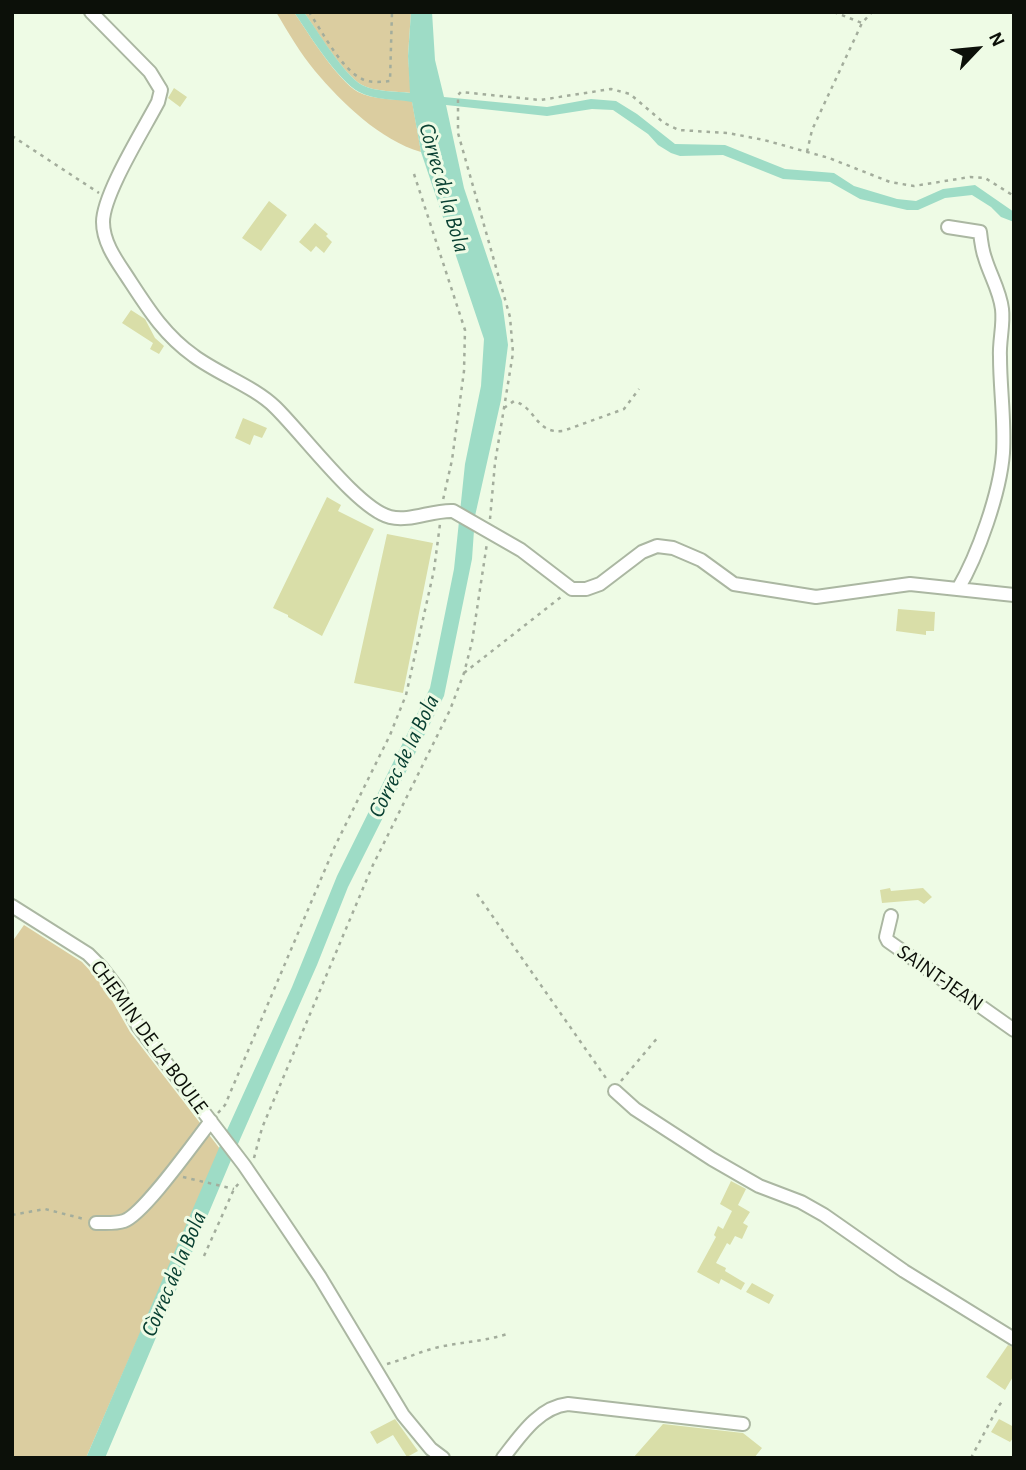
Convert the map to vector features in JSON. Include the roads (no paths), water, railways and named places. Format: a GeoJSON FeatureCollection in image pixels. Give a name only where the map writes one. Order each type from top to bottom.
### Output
{"type":"FeatureCollection","features":[{"type":"Feature","properties":{"kind":"street"},"geometry":{"type":"LineString","coordinates":[[91,12],[150,72],[161,90],[158,102],[107,198],[103,222],[115,259],[160,326],[194,356],[273,405],[372,509],[390,517],[408,518],[447,511],[521,550],[572,589],[586,589],[600,584],[642,552],[657,546],[673,548],[701,560],[734,584],[816,597],[910,584],[1014,595]]}},
{"type":"Feature","properties":{"kind":"street"},"geometry":{"type":"LineString","coordinates":[[948,227],[980,232],[984,257],[996,284],[1002,309],[1000,358],[1003,454],[998,484],[987,519],[967,574],[958,589]]}},
{"type":"Feature","properties":{"kind":"street","name":"CHEMIN DE LA BOULE"},"geometry":{"type":"LineString","coordinates":[[12,906],[88,954],[101,967],[138,1027],[246,1168],[320,1278],[414,1431],[443,1458]]}},
{"type":"Feature","properties":{"kind":"street","name":"SAINT-JEAN"},"geometry":{"type":"LineString","coordinates":[[891,916],[886,937],[888,941],[1014,1030]]}},
{"type":"Feature","properties":{"kind":"street"},"geometry":{"type":"LineString","coordinates":[[615,1091],[635,1109],[759,1186],[824,1214],[904,1271],[1014,1339]]}},
{"type":"Feature","properties":{"kind":"street"},"geometry":{"type":"LineString","coordinates":[[96,1223],[125,1221],[137,1213],[213,1123]]}},
{"type":"Feature","properties":{"kind":"street"},"geometry":{"type":"LineString","coordinates":[[503,1458],[543,1412],[555,1405],[568,1404],[743,1424]]}},
{"type":"Feature","properties":{"kind":"water","name":"Còrrec de la Bola"},"geometry":{"type":"Polygon","coordinates":[[[294,12],[304,12],[347,72],[367,87],[410,93],[408,56],[411,12],[432,12],[435,60],[444,97],[547,107],[591,99],[616,101],[675,144],[725,145],[785,169],[834,173],[854,186],[897,199],[916,201],[943,189],[975,185],[1014,212],[1014,222],[1001,217],[972,195],[945,198],[918,210],[907,210],[860,199],[830,182],[783,179],[723,155],[680,156],[658,145],[648,134],[613,110],[592,109],[547,116],[446,105],[464,188],[502,301],[508,345],[501,400],[475,516],[472,559],[444,696],[348,887],[105,1458],[86,1458],[222,1141],[292,987],[337,876],[430,688],[454,569],[465,464],[481,386],[484,339],[421,152],[412,102],[371,97],[351,86],[324,56],[294,12]]]}}]}
